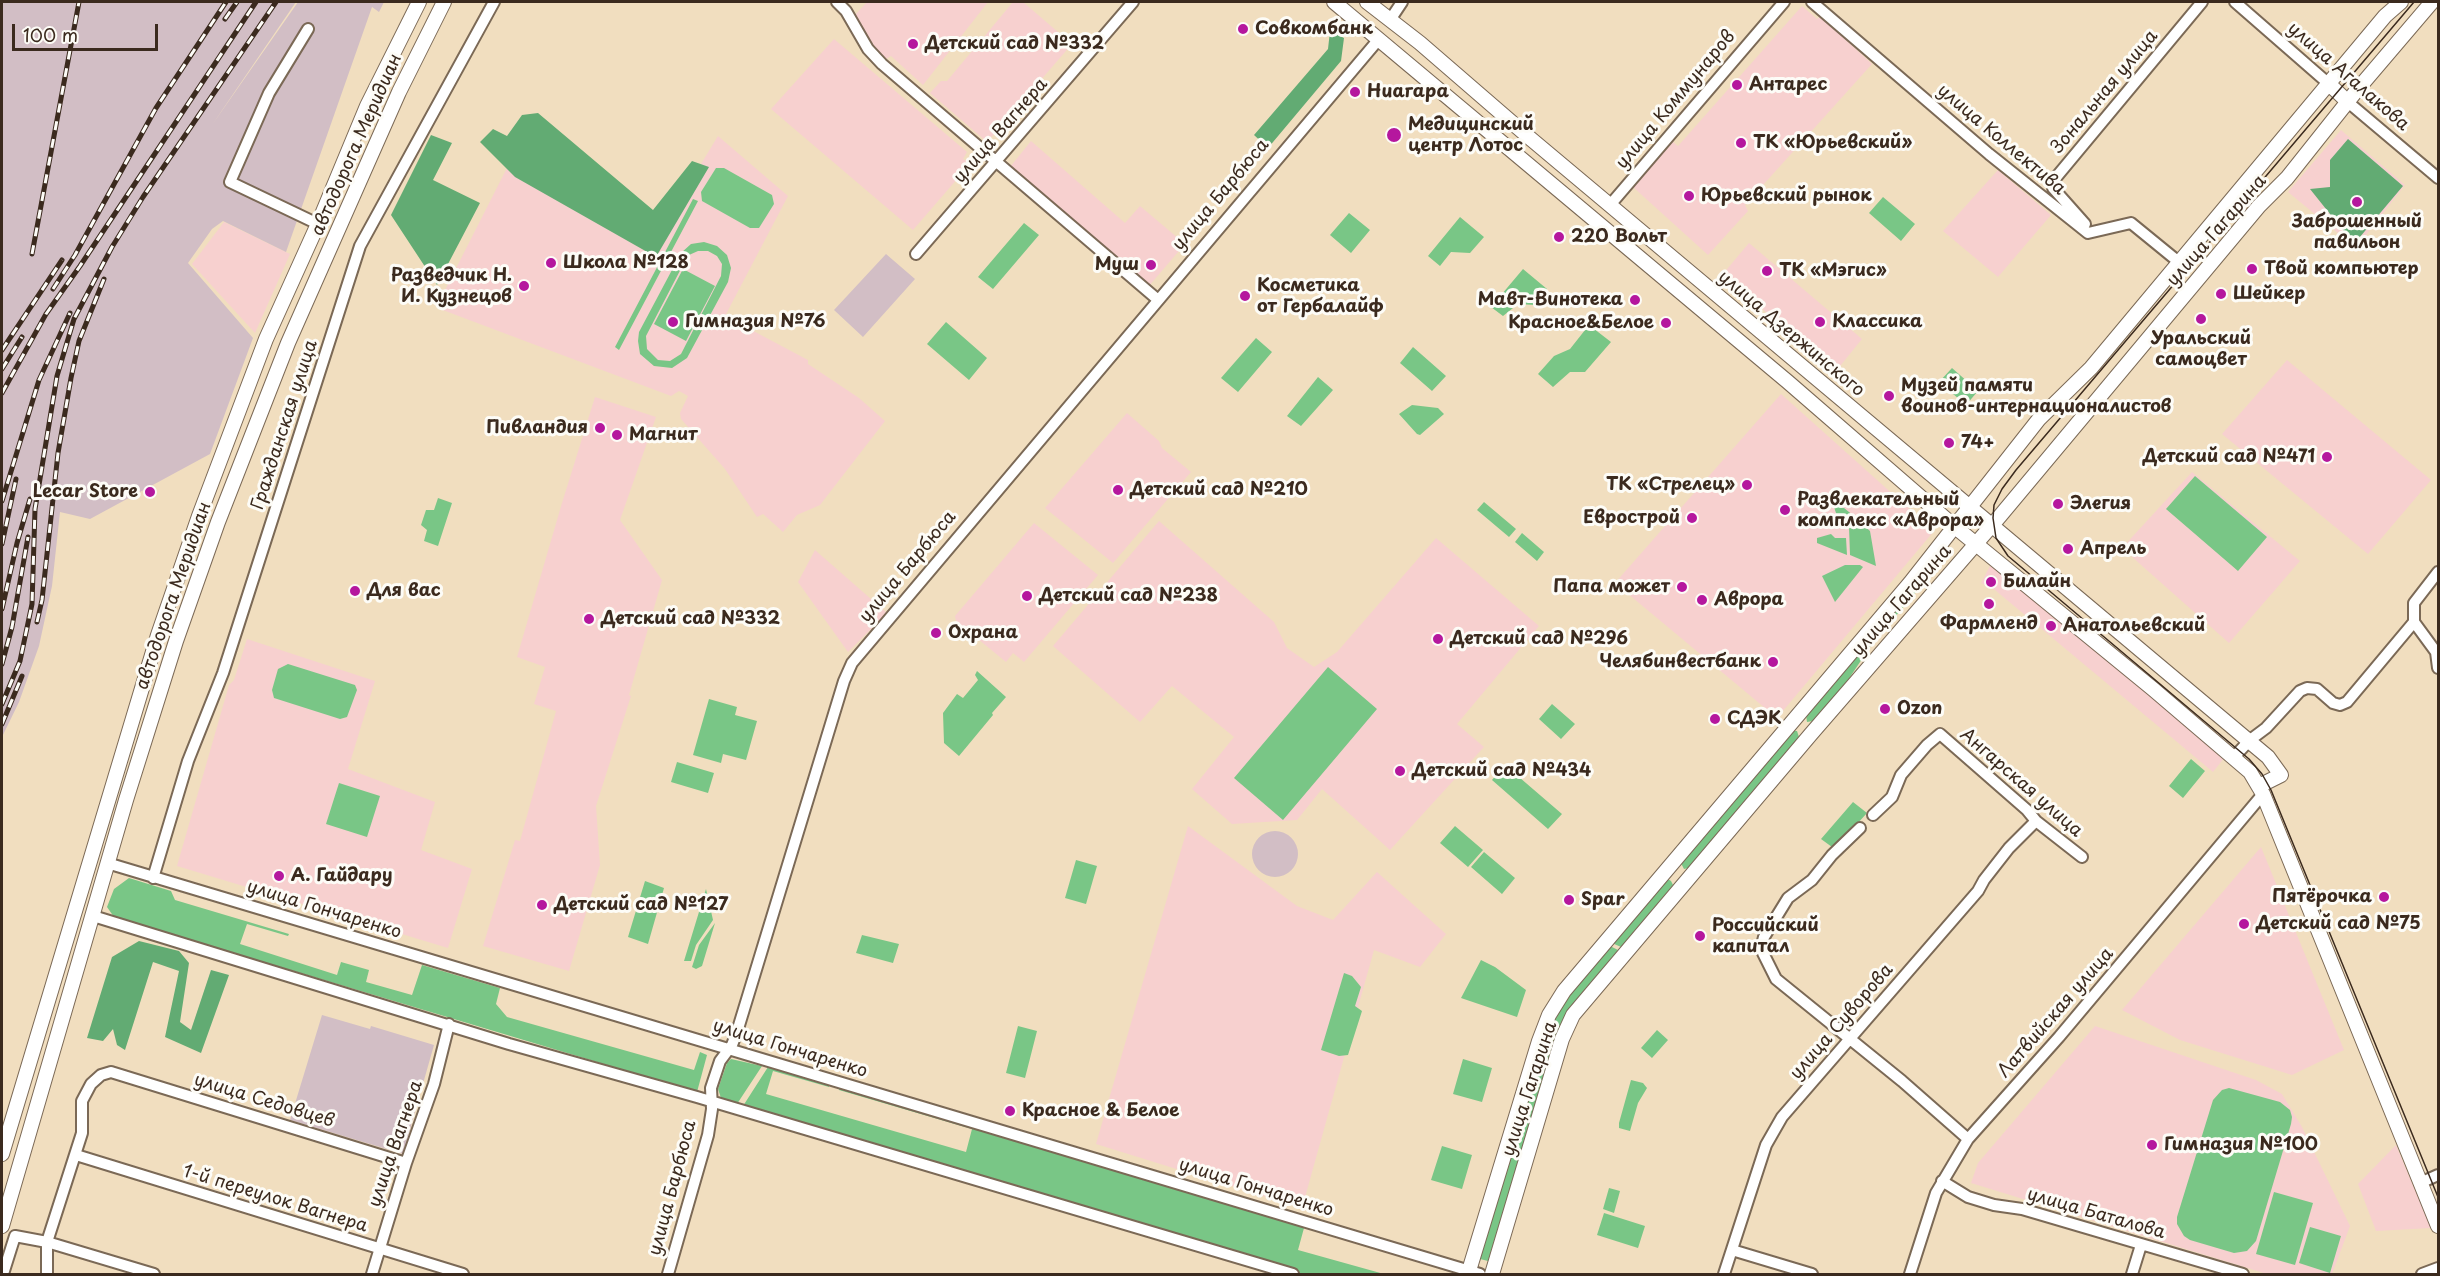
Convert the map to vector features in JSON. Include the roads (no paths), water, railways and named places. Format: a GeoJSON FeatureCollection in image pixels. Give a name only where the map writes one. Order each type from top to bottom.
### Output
{"type":"FeatureCollection","features":[{"type":"Feature","properties":{"kind":"main road","name":"автодорога Меридиан"},"geometry":{"type":"LineString","coordinates":[[2,1154],[158,635],[199,516],[266,339],[318,224],[367,106],[419,2]]}},
{"type":"Feature","properties":{"kind":"main road","name":"автодорога Меридиан"},"geometry":{"type":"LineString","coordinates":[[2,1226],[107,863],[176,641],[218,522],[298,321],[399,92],[444,2]]}},
{"type":"Feature","properties":{"kind":"main road"},"geometry":{"type":"LineString","coordinates":[[1334,2],[1595,220],[1954,526],[2250,772],[2261,790],[2439,1226]]}},
{"type":"Feature","properties":{"kind":"main road","name":"улица Дзержинского"},"geometry":{"type":"LineString","coordinates":[[1367,2],[1991,526],[2250,740],[2268,757],[2280,775],[2261,790]]}},
{"type":"Feature","properties":{"kind":"main road","name":"улица Гагарина"},"geometry":{"type":"LineString","coordinates":[[1473,1273],[1536,1049],[1549,1015],[1572,980],[1910,583],[2039,419],[2091,368],[2385,16],[2401,2]]}},
{"type":"Feature","properties":{"kind":"main road","name":"улица Гагарина"},"geometry":{"type":"LineString","coordinates":[[1492,1275],[1569,1022],[1588,996],[1991,526],[2259,206],[2288,178],[2357,90],[2432,2]]}},
{"type":"Feature","properties":{"kind":"main road","name":"улица Барбюса"},"geometry":{"type":"LineString","coordinates":[[1379,39],[1390,20]]}},
{"type":"Feature","properties":{"kind":"main road","name":"улица Агалакова"},"geometry":{"type":"LineString","coordinates":[[2329,84],[2349,103]]}},
{"type":"Feature","properties":{"kind":"main road","name":"улица Коммунаров"},"geometry":{"type":"LineString","coordinates":[[1595,220],[1610,205]]}},
{"type":"Feature","properties":{"kind":"main road"},"geometry":{"type":"LineString","coordinates":[[1687,298],[1701,282]]}},
{"type":"Feature","properties":{"kind":"main road"},"geometry":{"type":"LineString","coordinates":[[1794,719],[1811,734]]}},
{"type":"Feature","properties":{"kind":"main road","name":"улица Гончаренко"},"geometry":{"type":"LineString","coordinates":[[90,858],[107,863]]}},
{"type":"Feature","properties":{"kind":"main road"},"geometry":{"type":"LineString","coordinates":[[1667,868],[1684,882]]}},
{"type":"Feature","properties":{"kind":"main road"},"geometry":{"type":"LineString","coordinates":[[75,910],[93,916]]}},
{"type":"Feature","properties":{"kind":"street","name":"Гражданская улица"},"geometry":{"type":"LineString","coordinates":[[153,878],[188,761],[223,673],[360,246],[494,2]]}},
{"type":"Feature","properties":{"kind":"street"},"geometry":{"type":"LineString","coordinates":[[837,2],[846,11],[868,49],[882,64],[995,163],[1157,299]]}},
{"type":"Feature","properties":{"kind":"street","name":"улица Вагнера"},"geometry":{"type":"LineString","coordinates":[[916,254],[1132,2]]}},
{"type":"Feature","properties":{"kind":"street","name":"улица Барбюса"},"geometry":{"type":"LineString","coordinates":[[1390,20],[1402,2]]}},
{"type":"Feature","properties":{"kind":"street","name":"улица Коммунаров"},"geometry":{"type":"LineString","coordinates":[[1610,205],[1784,2]]}},
{"type":"Feature","properties":{"kind":"street","name":"улица Коллектива"},"geometry":{"type":"LineString","coordinates":[[1812,2],[1989,154],[2088,233],[2092,232]]}},
{"type":"Feature","properties":{"kind":"street","name":"Зональная улица"},"geometry":{"type":"LineString","coordinates":[[2092,232],[2053,188],[2053,181],[2202,2]]}},
{"type":"Feature","properties":{"kind":"street","name":"улица Агалакова"},"geometry":{"type":"LineString","coordinates":[[2235,2],[2329,84]]}},
{"type":"Feature","properties":{"kind":"street"},"geometry":{"type":"LineString","coordinates":[[308,29],[269,93],[230,182],[318,224]]}},
{"type":"Feature","properties":{"kind":"street","name":"улица Барбюса"},"geometry":{"type":"LineString","coordinates":[[668,1275],[708,1135],[712,1103],[711,1088],[720,1061],[729,1050],[737,1032],[841,692],[852,663],[1157,299],[1379,39]]}},
{"type":"Feature","properties":{"kind":"street","name":"улица Агалакова"},"geometry":{"type":"LineString","coordinates":[[2349,103],[2439,178]]}},
{"type":"Feature","properties":{"kind":"street"},"geometry":{"type":"LineString","coordinates":[[2092,232],[2131,223],[2180,263]]}},
{"type":"Feature","properties":{"kind":"street"},"geometry":{"type":"LineString","coordinates":[[2439,572],[2414,603],[2414,622],[2436,652],[2439,668]]}},
{"type":"Feature","properties":{"kind":"street"},"geometry":{"type":"LineString","coordinates":[[2234,757],[2250,740],[2266,728],[2300,691],[2307,688],[2317,689],[2332,703],[2340,705],[2347,702],[2414,622]]}},
{"type":"Feature","properties":{"kind":"street","name":"Ангарская улица"},"geometry":{"type":"LineString","coordinates":[[1873,814],[1892,797],[1901,775],[1927,745],[1940,734],[2027,810],[2036,821],[2082,857]]}},
{"type":"Feature","properties":{"kind":"street","name":"Латвийская улица"},"geometry":{"type":"LineString","coordinates":[[1910,1275],[1931,1206],[1942,1181],[1968,1139],[2060,1037],[2261,790]]}},
{"type":"Feature","properties":{"kind":"street","name":"улица Суворова"},"geometry":{"type":"LineString","coordinates":[[1724,1275],[1774,1128],[1801,1093],[1978,891],[2009,848],[2036,821]]}},
{"type":"Feature","properties":{"kind":"street"},"geometry":{"type":"LineString","coordinates":[[1860,828],[1812,880],[1788,897],[1761,945],[1776,979],[1968,1139]]}},
{"type":"Feature","properties":{"kind":"street","name":"улица Гончаренко"},"geometry":{"type":"LineString","coordinates":[[107,863],[1473,1273]]}},
{"type":"Feature","properties":{"kind":"street"},"geometry":{"type":"LineString","coordinates":[[93,916],[1293,1275]]}},
{"type":"Feature","properties":{"kind":"street","name":"улица Вагнера"},"geometry":{"type":"LineString","coordinates":[[372,1275],[406,1162],[434,1084],[449,1024]]}},
{"type":"Feature","properties":{"kind":"street","name":"улица Седовцев"},"geometry":{"type":"LineString","coordinates":[[76,1155],[82,1133],[82,1101],[92,1084],[101,1075],[111,1072],[406,1162]]}},
{"type":"Feature","properties":{"kind":"street"},"geometry":{"type":"LineString","coordinates":[[47,1275],[47,1242],[76,1155]]}},
{"type":"Feature","properties":{"kind":"street","name":"1-й переулок Вагнера"},"geometry":{"type":"LineString","coordinates":[[76,1155],[462,1274]]}},
{"type":"Feature","properties":{"kind":"street"},"geometry":{"type":"LineString","coordinates":[[2420,1183],[2439,1175]]}},
{"type":"Feature","properties":{"kind":"street","name":"улица Баталова"},"geometry":{"type":"LineString","coordinates":[[1942,1181],[1968,1197],[2022,1209],[2243,1275]]}},
{"type":"Feature","properties":{"kind":"street"},"geometry":{"type":"LineString","coordinates":[[3,1275],[15,1236],[47,1242],[154,1275]]}},
{"type":"Feature","properties":{"kind":"street"},"geometry":{"type":"LineString","coordinates":[[2132,1275],[2141,1245]]}},
{"type":"Feature","properties":{"kind":"street"},"geometry":{"type":"LineString","coordinates":[[1732,1251],[1812,1275]]}},
{"type":"Feature","properties":{"kind":"street"},"geometry":{"type":"LineString","coordinates":[[2422,1275],[2439,1268]]}},
{"type":"Feature","properties":{"kind":"tram line"},"geometry":{"type":"LineString","coordinates":[[2414,2],[2016,470],[1994,505],[1993,518],[1996,538],[2008,556],[2249,759],[2262,774],[2271,790],[2438,1197]]}},
{"type":"Feature","properties":{"kind":"railway"},"geometry":{"type":"LineString","coordinates":[[32,254],[79,2]]}},
{"type":"Feature","properties":{"kind":"railway"},"geometry":{"type":"LineString","coordinates":[[53,289],[75,255],[156,108],[226,2]]}},
{"type":"Feature","properties":{"kind":"railway"},"geometry":{"type":"LineString","coordinates":[[225,19],[237,2]]}},
{"type":"Feature","properties":{"kind":"railway"},"geometry":{"type":"LineString","coordinates":[[2,393],[46,314],[256,2]]}},
{"type":"Feature","properties":{"kind":"railway"},"geometry":{"type":"LineString","coordinates":[[2,704],[20,661],[32,604],[35,509],[57,376],[74,319],[112,247],[143,197],[276,2]]}},
{"type":"Feature","properties":{"kind":"railway"},"geometry":{"type":"LineString","coordinates":[[2,350],[62,260]]}},
{"type":"Feature","properties":{"kind":"railway"},"geometry":{"type":"LineString","coordinates":[[37,622],[42,600],[58,453],[71,378],[79,341],[104,279]]}},
{"type":"Feature","properties":{"kind":"railway"},"geometry":{"type":"LineString","coordinates":[[2,501],[39,380],[70,313]]}},
{"type":"Feature","properties":{"kind":"railway"},"geometry":{"type":"LineString","coordinates":[[2,369],[22,337]]}},
{"type":"Feature","properties":{"kind":"railway"},"geometry":{"type":"LineString","coordinates":[[2,544],[16,479]]}},
{"type":"Feature","properties":{"kind":"railway"},"geometry":{"type":"LineString","coordinates":[[2,609],[30,499]]}},
{"type":"Feature","properties":{"kind":"railway"},"geometry":{"type":"LineString","coordinates":[[2,664],[12,627],[28,537]]}},
{"type":"Feature","properties":{"kind":"railway"},"geometry":{"type":"LineString","coordinates":[[2,724],[22,676]]}},
{"type":"Feature","properties":{"kind":"place","name":"Совкомбанк"},"geometry":{"type":"Point","coordinates":[1243,29]}},
{"type":"Feature","properties":{"kind":"place","name":"Детский cад №332"},"geometry":{"type":"Point","coordinates":[913,44]}},
{"type":"Feature","properties":{"kind":"place","name":"Антарес"},"geometry":{"type":"Point","coordinates":[1737,85]}},
{"type":"Feature","properties":{"kind":"place","name":"Ниагара"},"geometry":{"type":"Point","coordinates":[1355,92]}},
{"type":"Feature","properties":{"kind":"place","name":"Медицинский центр Лотос"},"geometry":{"type":"Point","coordinates":[1394,135]}},
{"type":"Feature","properties":{"kind":"place","name":"ТК «Юрьевский»"},"geometry":{"type":"Point","coordinates":[1741,143]}},
{"type":"Feature","properties":{"kind":"place","name":"Юрьевский рынок"},"geometry":{"type":"Point","coordinates":[1689,196]}},
{"type":"Feature","properties":{"kind":"place","name":"Заброшенный павильон"},"geometry":{"type":"Point","coordinates":[2357,202]}},
{"type":"Feature","properties":{"kind":"place","name":"220 Вольт"},"geometry":{"type":"Point","coordinates":[1559,237]}},
{"type":"Feature","properties":{"kind":"place","name":"Школа №128"},"geometry":{"type":"Point","coordinates":[551,263]}},
{"type":"Feature","properties":{"kind":"place","name":"Муш"},"geometry":{"type":"Point","coordinates":[1151,265]}},
{"type":"Feature","properties":{"kind":"place","name":"Твой компьютер"},"geometry":{"type":"Point","coordinates":[2252,269]}},
{"type":"Feature","properties":{"kind":"place","name":"ТК «Мэгис»"},"geometry":{"type":"Point","coordinates":[1767,271]}},
{"type":"Feature","properties":{"kind":"place","name":"Разведчик Н. И. Кузнецов"},"geometry":{"type":"Point","coordinates":[524,286]}},
{"type":"Feature","properties":{"kind":"place","name":"Шейкер"},"geometry":{"type":"Point","coordinates":[2221,294]}},
{"type":"Feature","properties":{"kind":"place","name":"Косметика от Гербалайф"},"geometry":{"type":"Point","coordinates":[1245,296]}},
{"type":"Feature","properties":{"kind":"place","name":"Мавт-Винотека"},"geometry":{"type":"Point","coordinates":[1635,300]}},
{"type":"Feature","properties":{"kind":"place","name":"Уральский самоцвет"},"geometry":{"type":"Point","coordinates":[2201,319]}},
{"type":"Feature","properties":{"kind":"place","name":"Гимназия №76"},"geometry":{"type":"Point","coordinates":[673,322]}},
{"type":"Feature","properties":{"kind":"place","name":"Классика"},"geometry":{"type":"Point","coordinates":[1820,322]}},
{"type":"Feature","properties":{"kind":"place","name":"Красное&Белое"},"geometry":{"type":"Point","coordinates":[1666,323]}},
{"type":"Feature","properties":{"kind":"place","name":"Музей памяти воинов-интернационалистов"},"geometry":{"type":"Point","coordinates":[1889,396]}},
{"type":"Feature","properties":{"kind":"place","name":"Пивландия"},"geometry":{"type":"Point","coordinates":[600,428]}},
{"type":"Feature","properties":{"kind":"place","name":"Магнит"},"geometry":{"type":"Point","coordinates":[617,435]}},
{"type":"Feature","properties":{"kind":"place","name":"74+"},"geometry":{"type":"Point","coordinates":[1949,443]}},
{"type":"Feature","properties":{"kind":"place","name":"Детский сад №471"},"geometry":{"type":"Point","coordinates":[2327,457]}},
{"type":"Feature","properties":{"kind":"place","name":"ТК «Стрелец»"},"geometry":{"type":"Point","coordinates":[1747,485]}},
{"type":"Feature","properties":{"kind":"place","name":"Детский сад №210"},"geometry":{"type":"Point","coordinates":[1118,490]}},
{"type":"Feature","properties":{"kind":"place","name":"Lecar Store"},"geometry":{"type":"Point","coordinates":[150,492]}},
{"type":"Feature","properties":{"kind":"place","name":"Элегия"},"geometry":{"type":"Point","coordinates":[2058,504]}},
{"type":"Feature","properties":{"kind":"place","name":"Развлекательный комплекс «Аврора»"},"geometry":{"type":"Point","coordinates":[1785,510]}},
{"type":"Feature","properties":{"kind":"place","name":"Еврострой"},"geometry":{"type":"Point","coordinates":[1692,518]}},
{"type":"Feature","properties":{"kind":"place","name":"Апрель"},"geometry":{"type":"Point","coordinates":[2068,549]}},
{"type":"Feature","properties":{"kind":"place","name":"Билайн"},"geometry":{"type":"Point","coordinates":[1991,582]}},
{"type":"Feature","properties":{"kind":"place","name":"Папа может"},"geometry":{"type":"Point","coordinates":[1682,587]}},
{"type":"Feature","properties":{"kind":"place","name":"Для вас"},"geometry":{"type":"Point","coordinates":[355,591]}},
{"type":"Feature","properties":{"kind":"place","name":"Детский сад №238"},"geometry":{"type":"Point","coordinates":[1027,596]}},
{"type":"Feature","properties":{"kind":"place","name":"Аврора"},"geometry":{"type":"Point","coordinates":[1702,600]}},
{"type":"Feature","properties":{"kind":"place","name":"Фармленд"},"geometry":{"type":"Point","coordinates":[1989,604]}},
{"type":"Feature","properties":{"kind":"place","name":"Детский сад №332"},"geometry":{"type":"Point","coordinates":[589,619]}},
{"type":"Feature","properties":{"kind":"place","name":"Анатольевский"},"geometry":{"type":"Point","coordinates":[2051,626]}},
{"type":"Feature","properties":{"kind":"place","name":"Охрана"},"geometry":{"type":"Point","coordinates":[936,633]}},
{"type":"Feature","properties":{"kind":"place","name":"Детский сад №296"},"geometry":{"type":"Point","coordinates":[1438,639]}},
{"type":"Feature","properties":{"kind":"place","name":"Челябинвестбанк"},"geometry":{"type":"Point","coordinates":[1773,662]}},
{"type":"Feature","properties":{"kind":"place","name":"Ozon"},"geometry":{"type":"Point","coordinates":[1885,709]}},
{"type":"Feature","properties":{"kind":"place","name":"СДЭК"},"geometry":{"type":"Point","coordinates":[1715,719]}},
{"type":"Feature","properties":{"kind":"place","name":"Детский сад №434"},"geometry":{"type":"Point","coordinates":[1400,771]}},
{"type":"Feature","properties":{"kind":"place","name":"А. Гайдару"},"geometry":{"type":"Point","coordinates":[279,876]}},
{"type":"Feature","properties":{"kind":"place","name":"Пятёрочка"},"geometry":{"type":"Point","coordinates":[2384,897]}},
{"type":"Feature","properties":{"kind":"place","name":"Spar"},"geometry":{"type":"Point","coordinates":[1569,900]}},
{"type":"Feature","properties":{"kind":"place","name":"Детский сад №127"},"geometry":{"type":"Point","coordinates":[542,905]}},
{"type":"Feature","properties":{"kind":"place","name":"Детский сад №75"},"geometry":{"type":"Point","coordinates":[2244,924]}},
{"type":"Feature","properties":{"kind":"place","name":"Российский капитал"},"geometry":{"type":"Point","coordinates":[1700,936]}},
{"type":"Feature","properties":{"kind":"place","name":"Красное & Белое"},"geometry":{"type":"Point","coordinates":[1010,1111]}},
{"type":"Feature","properties":{"kind":"place","name":"Гимназия №100"},"geometry":{"type":"Point","coordinates":[2152,1145]}}]}
